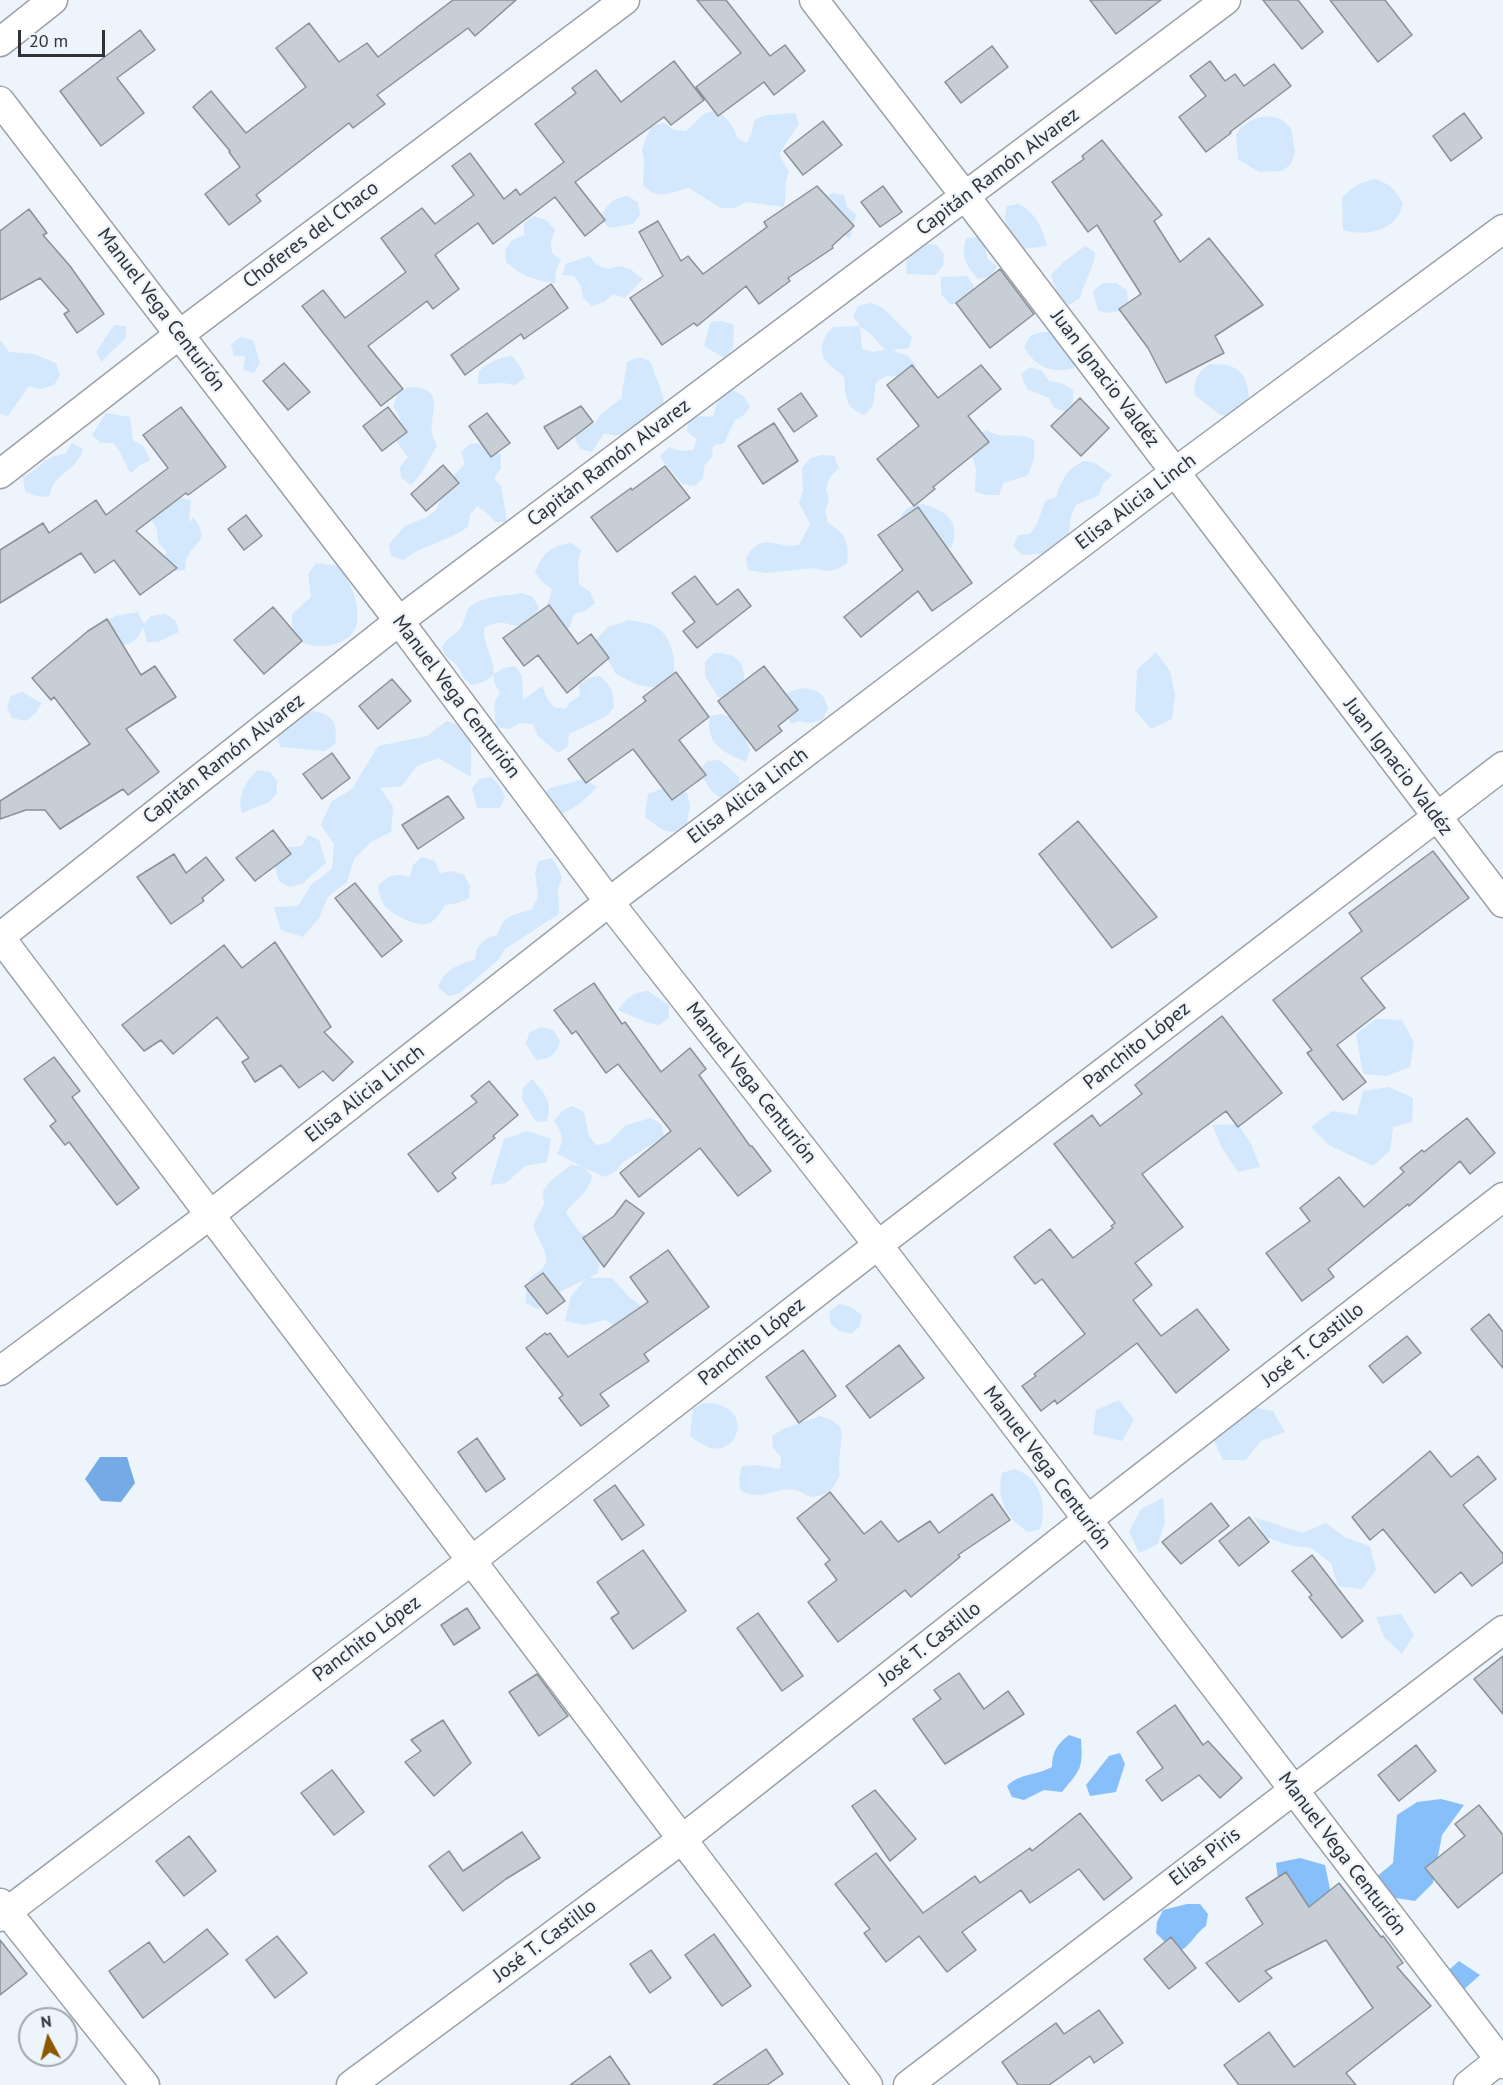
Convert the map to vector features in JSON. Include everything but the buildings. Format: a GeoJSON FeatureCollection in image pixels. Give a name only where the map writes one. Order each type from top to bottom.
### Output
{"type":"FeatureCollection","features":[{"type":"Feature","properties":{"kind":"street"},"geometry":{"type":"LineString","coordinates":[[0,42],[53,0]]}},
{"type":"Feature","properties":{"kind":"street","name":"Choferes del Chaco"},"geometry":{"type":"LineString","coordinates":[[0,474],[180,334],[625,0]]}},
{"type":"Feature","properties":{"kind":"street","name":"Juan Ignacio Valdéz"},"geometry":{"type":"LineString","coordinates":[[814,0],[1503,903]]}},
{"type":"Feature","properties":{"kind":"street","name":"Capitán Ramón Alvarez"},"geometry":{"type":"LineString","coordinates":[[0,937],[399,621],[1226,0]]}},
{"type":"Feature","properties":{"kind":"street","name":"Manuel Vega Centurión"},"geometry":{"type":"LineString","coordinates":[[0,101],[399,621],[609,902],[878,1245],[1502,2061]]}},
{"type":"Feature","properties":{"kind":"street","name":"Elisa Alicia Linch"},"geometry":{"type":"LineString","coordinates":[[0,1371],[210,1215],[609,902],[1175,472],[1503,229]]}},
{"type":"Feature","properties":{"kind":"street","name":"Panchito López"},"geometry":{"type":"LineString","coordinates":[[2,1910],[471,1561],[878,1245],[1503,766]]}},
{"type":"Feature","properties":{"kind":"street"},"geometry":{"type":"LineString","coordinates":[[0,937],[867,2085]]}},
{"type":"Feature","properties":{"kind":"street","name":"José T. Castillo"},"geometry":{"type":"LineString","coordinates":[[351,2085],[681,1840],[1087,1520],[1503,1197]]}},
{"type":"Feature","properties":{"kind":"street","name":"Elías Piris"},"geometry":{"type":"LineString","coordinates":[[908,2085],[1503,1630]]}},
{"type":"Feature","properties":{"kind":"street"},"geometry":{"type":"LineString","coordinates":[[2,1910],[146,2085]]}},
{"type":"Feature","properties":{"kind":"street"},"geometry":{"type":"LineString","coordinates":[[1468,2085],[1502,2061]]}},
{"type":"Feature","properties":{"kind":"shaded area"},"geometry":{"type":"Polygon","coordinates":[[[716,110],[729,122],[737,138],[747,143],[754,120],[766,115],[795,113],[799,124],[779,154],[789,172],[784,207],[746,202],[735,208],[721,208],[689,188],[660,194],[643,185],[642,149],[651,126],[664,123],[674,130],[686,131],[705,113],[716,110]]]}},
{"type":"Feature","properties":{"kind":"shaded area"},"geometry":{"type":"Polygon","coordinates":[[[1268,116],[1281,119],[1291,128],[1295,152],[1291,164],[1282,171],[1259,172],[1238,159],[1236,134],[1250,121],[1268,116]]]}},
{"type":"Feature","properties":{"kind":"shaded area"},"geometry":{"type":"Polygon","coordinates":[[[1375,179],[1389,185],[1398,195],[1403,204],[1399,213],[1388,226],[1380,230],[1362,233],[1343,230],[1342,198],[1357,186],[1375,179]]]}},
{"type":"Feature","properties":{"kind":"shaded area"},"geometry":{"type":"Polygon","coordinates":[[[832,193],[844,195],[847,207],[856,215],[850,239],[828,223],[823,200],[832,193]]]}},
{"type":"Feature","properties":{"kind":"shaded area"},"geometry":{"type":"Polygon","coordinates":[[[627,196],[638,202],[640,215],[633,224],[609,228],[601,219],[605,210],[610,203],[627,196]]]}},
{"type":"Feature","properties":{"kind":"shaded area"},"geometry":{"type":"Polygon","coordinates":[[[1018,204],[1034,216],[1047,246],[1021,249],[1005,221],[1007,206],[1018,204]]]}},
{"type":"Feature","properties":{"kind":"shaded area"},"geometry":{"type":"Polygon","coordinates":[[[534,216],[546,220],[555,230],[551,241],[552,253],[561,260],[556,271],[555,283],[529,277],[506,262],[505,250],[512,240],[524,235],[524,223],[534,216]]]}},
{"type":"Feature","properties":{"kind":"shaded area"},"geometry":{"type":"Polygon","coordinates":[[[978,237],[985,247],[987,258],[997,266],[990,277],[978,279],[967,265],[964,251],[966,238],[978,237]]]}},
{"type":"Feature","properties":{"kind":"shaded area"},"geometry":{"type":"Polygon","coordinates":[[[923,244],[936,244],[944,254],[943,266],[935,275],[907,274],[906,262],[923,244]]]}},
{"type":"Feature","properties":{"kind":"shaded area"},"geometry":{"type":"Polygon","coordinates":[[[1085,246],[1095,252],[1093,264],[1080,298],[1069,305],[1059,298],[1051,275],[1085,246]]]}},
{"type":"Feature","properties":{"kind":"shaded area"},"geometry":{"type":"Polygon","coordinates":[[[589,256],[597,265],[608,269],[619,266],[630,269],[643,279],[625,298],[613,294],[604,302],[592,306],[583,298],[581,286],[574,276],[562,275],[566,264],[589,256]]]}},
{"type":"Feature","properties":{"kind":"shaded area"},"geometry":{"type":"Polygon","coordinates":[[[967,276],[974,286],[971,297],[962,304],[950,304],[941,294],[941,277],[967,276]]]}},
{"type":"Feature","properties":{"kind":"shaded area"},"geometry":{"type":"Polygon","coordinates":[[[1103,283],[1116,283],[1127,290],[1128,301],[1121,311],[1109,313],[1098,311],[1093,291],[1103,283]]]}},
{"type":"Feature","properties":{"kind":"shaded area"},"geometry":{"type":"Polygon","coordinates":[[[871,303],[883,308],[912,337],[909,348],[891,350],[908,356],[916,366],[910,377],[886,376],[876,382],[873,406],[865,415],[850,405],[846,396],[844,377],[826,361],[822,351],[824,338],[833,327],[860,326],[853,316],[858,306],[871,303]],[[860,327],[862,349],[874,352],[885,350],[871,334],[860,327]]]}},
{"type":"Feature","properties":{"kind":"shaded area"},"geometry":{"type":"Polygon","coordinates":[[[722,321],[734,325],[733,349],[724,358],[704,346],[710,322],[722,321]]]}},
{"type":"Feature","properties":{"kind":"shaded area"},"geometry":{"type":"Polygon","coordinates":[[[114,325],[126,326],[126,338],[101,362],[96,352],[114,325]]]}},
{"type":"Feature","properties":{"kind":"shaded area"},"geometry":{"type":"Polygon","coordinates":[[[1042,332],[1053,332],[1077,356],[1074,368],[1051,369],[1033,360],[1024,347],[1030,336],[1042,332]]]}},
{"type":"Feature","properties":{"kind":"shaded area"},"geometry":{"type":"Polygon","coordinates":[[[241,337],[253,340],[260,363],[254,373],[243,370],[245,356],[234,356],[231,344],[241,337]]]}},
{"type":"Feature","properties":{"kind":"shaded area"},"geometry":{"type":"Polygon","coordinates":[[[0,340],[9,352],[34,354],[56,363],[60,375],[54,385],[41,389],[29,386],[8,416],[0,414],[0,340]]]}},
{"type":"Feature","properties":{"kind":"shaded area"},"geometry":{"type":"Polygon","coordinates":[[[512,356],[520,366],[525,378],[515,385],[478,384],[479,371],[494,361],[512,356]]]}},
{"type":"Feature","properties":{"kind":"shaded area"},"geometry":{"type":"Polygon","coordinates":[[[639,357],[650,361],[663,395],[664,407],[645,417],[626,434],[604,433],[592,452],[580,449],[575,438],[582,428],[594,424],[602,413],[622,398],[627,362],[639,357]]]}},
{"type":"Feature","properties":{"kind":"shaded area"},"geometry":{"type":"Polygon","coordinates":[[[1209,364],[1233,367],[1243,375],[1249,399],[1232,416],[1220,415],[1195,395],[1197,378],[1209,364]]]}},
{"type":"Feature","properties":{"kind":"shaded area"},"geometry":{"type":"Polygon","coordinates":[[[1031,367],[1042,371],[1049,381],[1061,383],[1073,390],[1073,402],[1065,411],[1054,408],[1049,398],[1027,389],[1021,374],[1031,367]]]}},
{"type":"Feature","properties":{"kind":"shaded area"},"geometry":{"type":"Polygon","coordinates":[[[408,387],[428,391],[432,396],[434,408],[432,434],[437,446],[422,472],[411,485],[401,478],[400,467],[408,457],[394,438],[402,427],[393,406],[398,394],[408,387]]]}},
{"type":"Feature","properties":{"kind":"shaded area"},"geometry":{"type":"Polygon","coordinates":[[[732,390],[744,396],[750,407],[743,416],[735,420],[724,443],[713,446],[712,457],[704,466],[703,478],[695,486],[682,484],[660,456],[669,447],[680,451],[693,450],[697,439],[687,432],[688,420],[700,416],[713,417],[720,393],[732,390]]]}},
{"type":"Feature","properties":{"kind":"shaded area"},"geometry":{"type":"Polygon","coordinates":[[[106,413],[130,417],[133,440],[144,447],[150,460],[131,473],[113,443],[101,443],[92,435],[106,413]]]}},
{"type":"Feature","properties":{"kind":"shaded area"},"geometry":{"type":"Polygon","coordinates":[[[987,430],[1000,435],[1021,436],[1034,440],[1034,459],[1027,476],[1003,483],[999,495],[975,492],[976,468],[968,445],[976,435],[987,430]]]}},
{"type":"Feature","properties":{"kind":"shaded area"},"geometry":{"type":"Polygon","coordinates":[[[72,443],[83,449],[75,464],[56,481],[49,497],[36,496],[25,491],[23,477],[52,457],[65,454],[72,443]]]}},
{"type":"Feature","properties":{"kind":"shaded area"},"geometry":{"type":"Polygon","coordinates":[[[482,443],[493,447],[501,455],[501,468],[494,478],[501,486],[507,522],[495,522],[477,506],[470,515],[468,527],[460,532],[418,550],[403,560],[391,556],[389,544],[405,526],[427,517],[436,510],[451,478],[465,464],[461,452],[470,444],[482,443]]]}},
{"type":"Feature","properties":{"kind":"shaded area"},"geometry":{"type":"Polygon","coordinates":[[[822,455],[834,456],[839,468],[830,477],[826,488],[829,501],[825,511],[828,523],[839,530],[845,539],[848,550],[847,563],[838,569],[826,571],[814,568],[766,573],[748,570],[746,558],[758,544],[770,542],[791,546],[799,545],[810,524],[799,503],[803,491],[802,468],[810,458],[822,455]]]}},
{"type":"Feature","properties":{"kind":"shaded area"},"geometry":{"type":"Polygon","coordinates":[[[1084,461],[1095,463],[1112,475],[1103,484],[1099,495],[1076,505],[1071,516],[1068,541],[1047,553],[1022,555],[1013,546],[1018,535],[1030,534],[1037,524],[1045,501],[1056,497],[1066,476],[1084,461]]]}},
{"type":"Feature","properties":{"kind":"shaded area"},"geometry":{"type":"Polygon","coordinates":[[[179,497],[191,500],[189,523],[193,517],[199,525],[201,537],[189,554],[185,570],[173,571],[165,562],[166,551],[158,542],[157,530],[151,519],[179,497]]]}},
{"type":"Feature","properties":{"kind":"shaded area"},"geometry":{"type":"Polygon","coordinates":[[[923,504],[939,510],[950,518],[954,530],[952,547],[941,551],[898,526],[906,510],[923,504]]]}},
{"type":"Feature","properties":{"kind":"shaded area"},"geometry":{"type":"Polygon","coordinates":[[[571,543],[581,550],[578,561],[579,584],[590,592],[595,603],[585,611],[574,614],[570,626],[562,636],[539,636],[552,589],[542,582],[535,572],[548,551],[571,543]]]}},
{"type":"Feature","properties":{"kind":"shaded area"},"geometry":{"type":"Polygon","coordinates":[[[316,563],[339,566],[356,600],[358,615],[354,631],[340,642],[330,645],[320,646],[302,642],[296,636],[293,628],[292,614],[311,597],[308,574],[316,563]]]}},
{"type":"Feature","properties":{"kind":"shaded area"},"geometry":{"type":"Polygon","coordinates":[[[522,593],[533,597],[539,608],[531,624],[517,626],[498,623],[484,628],[494,674],[504,668],[515,666],[522,676],[523,700],[542,686],[554,707],[566,709],[569,703],[580,696],[579,685],[589,678],[600,676],[612,693],[614,707],[607,716],[569,734],[568,746],[558,753],[538,736],[533,724],[520,723],[509,729],[496,727],[494,703],[500,693],[494,682],[494,675],[484,682],[472,685],[447,657],[442,647],[460,629],[472,605],[485,599],[522,593]]]}},
{"type":"Feature","properties":{"kind":"shaded area"},"geometry":{"type":"Polygon","coordinates":[[[138,612],[144,624],[151,616],[165,614],[175,620],[179,632],[158,642],[147,642],[143,627],[134,641],[118,646],[105,622],[115,616],[138,612]]]}},
{"type":"Feature","properties":{"kind":"shaded area"},"geometry":{"type":"Polygon","coordinates":[[[629,620],[650,624],[664,634],[672,648],[673,679],[665,684],[650,687],[637,684],[615,673],[608,661],[592,644],[608,627],[629,620]]]}},
{"type":"Feature","properties":{"kind":"shaded area"},"geometry":{"type":"Polygon","coordinates":[[[1156,652],[1170,671],[1175,695],[1172,719],[1151,729],[1135,710],[1137,670],[1156,652]]]}},
{"type":"Feature","properties":{"kind":"shaded area"},"geometry":{"type":"Polygon","coordinates":[[[714,653],[733,656],[743,668],[744,681],[729,698],[718,697],[705,676],[705,662],[714,653]]]}},
{"type":"Feature","properties":{"kind":"shaded area"},"geometry":{"type":"Polygon","coordinates":[[[802,688],[817,691],[825,699],[828,709],[822,720],[810,723],[798,721],[792,724],[784,713],[782,702],[789,692],[802,688]]]}},
{"type":"Feature","properties":{"kind":"shaded area"},"geometry":{"type":"Polygon","coordinates":[[[22,692],[42,703],[35,714],[25,721],[12,718],[7,707],[11,696],[22,692]]]}},
{"type":"Feature","properties":{"kind":"shaded area"},"geometry":{"type":"Polygon","coordinates":[[[313,711],[330,717],[333,721],[336,731],[335,744],[325,751],[280,747],[277,736],[300,713],[313,711]]]}},
{"type":"Feature","properties":{"kind":"shaded area"},"geometry":{"type":"Polygon","coordinates":[[[721,714],[732,718],[746,739],[750,750],[746,762],[730,755],[713,740],[709,726],[710,716],[721,714]]]}},
{"type":"Feature","properties":{"kind":"shaded area"},"geometry":{"type":"Polygon","coordinates":[[[447,721],[471,730],[471,777],[438,758],[417,766],[402,786],[380,788],[393,807],[391,832],[371,842],[354,859],[347,882],[328,897],[319,918],[303,937],[281,930],[274,907],[298,906],[311,885],[332,869],[334,844],[321,825],[331,802],[352,789],[378,746],[427,736],[447,721]]]}},
{"type":"Feature","properties":{"kind":"shaded area"},"geometry":{"type":"Polygon","coordinates":[[[720,760],[739,777],[740,789],[731,796],[719,797],[710,789],[699,771],[707,761],[720,760]]]}},
{"type":"Feature","properties":{"kind":"shaded area"},"geometry":{"type":"Polygon","coordinates":[[[257,770],[270,772],[277,781],[277,793],[269,802],[242,813],[241,795],[257,770]]]}},
{"type":"Feature","properties":{"kind":"shaded area"},"geometry":{"type":"Polygon","coordinates":[[[491,777],[500,786],[505,797],[500,808],[477,808],[472,789],[479,779],[491,777]]]}},
{"type":"Feature","properties":{"kind":"shaded area"},"geometry":{"type":"Polygon","coordinates":[[[584,779],[597,787],[568,811],[556,815],[541,796],[550,788],[584,779]]]}},
{"type":"Feature","properties":{"kind":"shaded area"},"geometry":{"type":"Polygon","coordinates":[[[661,789],[674,789],[687,793],[690,805],[686,829],[668,831],[645,817],[648,794],[661,789]]]}},
{"type":"Feature","properties":{"kind":"shaded area"},"geometry":{"type":"Polygon","coordinates":[[[308,835],[319,840],[326,863],[302,884],[290,887],[279,881],[272,858],[278,848],[302,846],[308,835]]]}},
{"type":"Feature","properties":{"kind":"shaded area"},"geometry":{"type":"Polygon","coordinates":[[[422,857],[435,861],[440,873],[452,871],[464,875],[470,886],[469,898],[445,905],[435,919],[425,924],[401,918],[391,911],[382,901],[378,886],[392,876],[410,877],[413,865],[422,857]]]}},
{"type":"Feature","properties":{"kind":"shaded area"},"geometry":{"type":"Polygon","coordinates":[[[551,858],[562,878],[558,889],[559,914],[505,949],[498,960],[460,993],[448,996],[438,987],[444,976],[452,968],[475,959],[479,946],[484,940],[497,935],[506,920],[531,910],[538,897],[535,872],[539,861],[551,858]]]}},
{"type":"Feature","properties":{"kind":"shaded area"},"geometry":{"type":"Polygon","coordinates":[[[648,991],[669,1005],[669,1018],[659,1025],[648,1023],[618,1010],[631,996],[648,991]]]}},
{"type":"Feature","properties":{"kind":"shaded area"},"geometry":{"type":"Polygon","coordinates":[[[1376,1019],[1402,1020],[1414,1043],[1410,1067],[1387,1076],[1363,1074],[1356,1034],[1376,1019]]]}},
{"type":"Feature","properties":{"kind":"shaded area"},"geometry":{"type":"Polygon","coordinates":[[[541,1027],[553,1030],[560,1041],[557,1050],[552,1055],[536,1060],[526,1044],[529,1033],[541,1027]]]}},
{"type":"Feature","properties":{"kind":"shaded area"},"geometry":{"type":"Polygon","coordinates":[[[532,1079],[547,1098],[549,1114],[547,1121],[536,1122],[522,1099],[523,1088],[532,1079]]]}},
{"type":"Feature","properties":{"kind":"shaded area"},"geometry":{"type":"Polygon","coordinates":[[[1389,1087],[1413,1098],[1412,1122],[1393,1127],[1390,1151],[1373,1166],[1329,1145],[1311,1127],[1332,1111],[1357,1115],[1363,1091],[1389,1087]]]}},
{"type":"Feature","properties":{"kind":"shaded area"},"geometry":{"type":"Polygon","coordinates":[[[572,1106],[584,1112],[589,1136],[596,1145],[608,1143],[626,1125],[651,1118],[662,1125],[664,1137],[623,1162],[616,1171],[605,1177],[585,1168],[592,1176],[590,1182],[585,1192],[566,1213],[580,1233],[592,1238],[600,1261],[598,1273],[589,1278],[612,1278],[629,1297],[648,1311],[625,1334],[606,1320],[584,1325],[565,1321],[571,1296],[586,1279],[552,1296],[548,1307],[537,1309],[526,1303],[528,1282],[539,1272],[546,1261],[533,1225],[544,1204],[543,1191],[550,1181],[571,1165],[582,1166],[557,1154],[562,1137],[554,1121],[562,1111],[572,1106]]]}},
{"type":"Feature","properties":{"kind":"shaded area"},"geometry":{"type":"Polygon","coordinates":[[[1238,1124],[1251,1144],[1260,1167],[1238,1172],[1222,1148],[1212,1125],[1238,1124]]]}},
{"type":"Feature","properties":{"kind":"shaded area"},"geometry":{"type":"Polygon","coordinates":[[[528,1131],[551,1139],[547,1162],[525,1166],[506,1183],[490,1185],[504,1139],[528,1131]]]}},
{"type":"Feature","properties":{"kind":"shaded area"},"geometry":{"type":"Polygon","coordinates":[[[839,1304],[851,1307],[862,1315],[860,1326],[851,1334],[839,1331],[830,1323],[830,1311],[839,1304]]]}},
{"type":"Feature","properties":{"kind":"shaded area"},"geometry":{"type":"Polygon","coordinates":[[[1119,1400],[1134,1420],[1122,1441],[1093,1434],[1096,1410],[1119,1400]]]}},
{"type":"Feature","properties":{"kind":"shaded area"},"geometry":{"type":"Polygon","coordinates":[[[703,1403],[719,1405],[730,1410],[736,1418],[738,1427],[736,1436],[722,1448],[711,1448],[690,1436],[693,1409],[703,1403]]]}},
{"type":"Feature","properties":{"kind":"shaded area"},"geometry":{"type":"Polygon","coordinates":[[[1248,1406],[1273,1411],[1285,1432],[1261,1441],[1246,1460],[1223,1460],[1213,1438],[1248,1406]]]}},
{"type":"Feature","properties":{"kind":"shaded area"},"geometry":{"type":"Polygon","coordinates":[[[820,1416],[832,1420],[841,1428],[840,1475],[831,1490],[812,1497],[795,1490],[755,1495],[740,1490],[739,1478],[742,1466],[755,1465],[780,1469],[781,1457],[773,1448],[772,1436],[783,1429],[820,1416]]]}},
{"type":"Feature","properties":{"kind":"shaded area"},"geometry":{"type":"Polygon","coordinates":[[[100,1457],[127,1457],[135,1483],[121,1502],[101,1501],[85,1479],[100,1457]]]}},
{"type":"Feature","properties":{"kind":"shaded area"},"geometry":{"type":"Polygon","coordinates":[[[1014,1469],[1030,1478],[1040,1493],[1043,1511],[1040,1529],[1028,1532],[1014,1520],[1005,1507],[1000,1491],[1002,1473],[1014,1469]]]}},
{"type":"Feature","properties":{"kind":"shaded area"},"geometry":{"type":"Polygon","coordinates":[[[1163,1498],[1165,1522],[1158,1544],[1139,1553],[1129,1531],[1141,1509],[1163,1498]]]}},
{"type":"Feature","properties":{"kind":"shaded area"},"geometry":{"type":"Polygon","coordinates":[[[1254,1517],[1302,1533],[1326,1523],[1346,1538],[1370,1546],[1376,1570],[1362,1589],[1338,1586],[1331,1563],[1311,1548],[1288,1545],[1266,1537],[1254,1517]]]}},
{"type":"Feature","properties":{"kind":"shaded area"},"geometry":{"type":"Polygon","coordinates":[[[1401,1614],[1414,1635],[1402,1654],[1384,1637],[1376,1617],[1401,1614]]]}},
{"type":"Feature","properties":{"kind":"shaded area"},"geometry":{"type":"Polygon","coordinates":[[[1069,1735],[1081,1739],[1082,1757],[1077,1773],[1062,1792],[1044,1790],[1024,1800],[1012,1797],[1007,1786],[1017,1779],[1052,1767],[1056,1749],[1069,1735]]]}},
{"type":"Feature","properties":{"kind":"shaded area"},"geometry":{"type":"Polygon","coordinates":[[[1120,1753],[1125,1764],[1116,1792],[1090,1796],[1086,1785],[1109,1756],[1120,1753]]]}},
{"type":"Feature","properties":{"kind":"shaded area"},"geometry":{"type":"Polygon","coordinates":[[[1441,1799],[1464,1805],[1442,1835],[1433,1883],[1415,1901],[1389,1897],[1375,1878],[1393,1863],[1397,1815],[1417,1802],[1441,1799]]]}},
{"type":"Feature","properties":{"kind":"shaded area"},"geometry":{"type":"Polygon","coordinates":[[[1300,1858],[1325,1865],[1330,1889],[1319,1910],[1296,1908],[1279,1887],[1276,1863],[1300,1858]]]}},
{"type":"Feature","properties":{"kind":"shaded area"},"geometry":{"type":"Polygon","coordinates":[[[1187,1904],[1200,1904],[1208,1914],[1206,1926],[1182,1950],[1170,1947],[1156,1933],[1157,1922],[1163,1910],[1187,1904]]]}},
{"type":"Feature","properties":{"kind":"shaded area"},"geometry":{"type":"Polygon","coordinates":[[[1459,1961],[1480,1975],[1461,1992],[1441,1977],[1459,1961]]]}}]}
